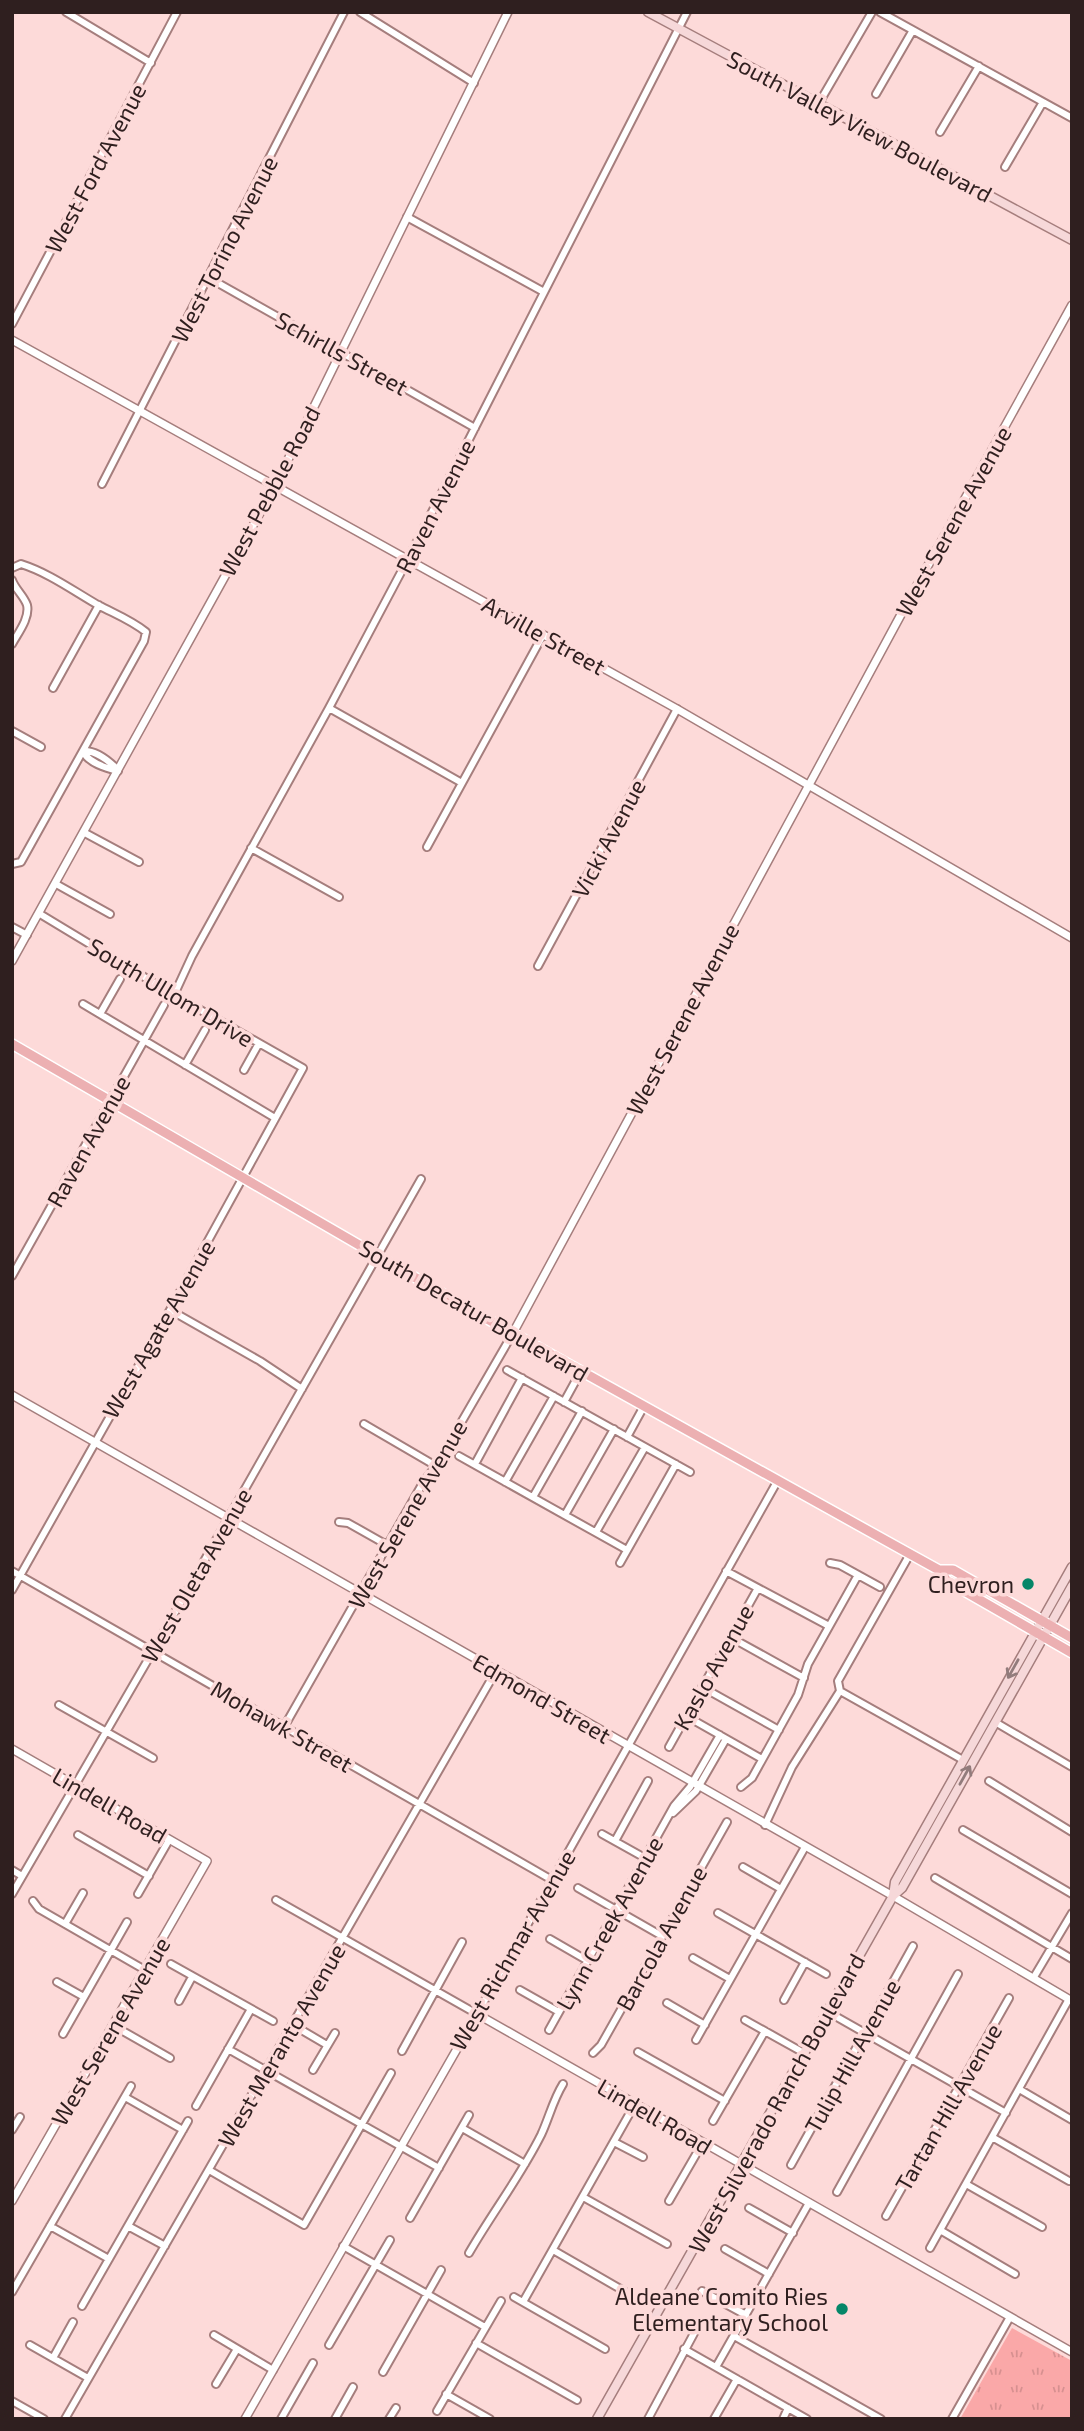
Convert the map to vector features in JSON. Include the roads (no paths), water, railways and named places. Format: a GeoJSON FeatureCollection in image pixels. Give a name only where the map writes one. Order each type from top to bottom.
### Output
{"type":"FeatureCollection","features":[{"type":"Feature","properties":{"kind":"main road","name":"South Valley View Boulevard"},"geometry":{"type":"LineString","coordinates":[[648,12],[1072,240]]}},
{"type":"Feature","properties":{"kind":"main road","name":"South Decatur Boulevard"},"geometry":{"type":"LineString","coordinates":[[12,1044],[377,1256],[939,1570],[947,1581],[1072,1653]]}},
{"type":"Feature","properties":{"kind":"main road","name":"West Silverado Ranch Boulevard"},"geometry":{"type":"LineString","coordinates":[[892,1896],[902,1888],[1044,1636],[1046,1621],[1072,1567]]}},
{"type":"Feature","properties":{"kind":"main road","name":"South Decatur Boulevard"},"geometry":{"type":"LineString","coordinates":[[939,1570],[953,1570],[1072,1638]]}},
{"type":"Feature","properties":{"kind":"main road","name":"West Silverado Ranch Boulevard"},"geometry":{"type":"LineString","coordinates":[[597,2419],[828,2012],[892,1896],[895,1882],[1035,1630],[1046,1621],[1072,1586]]}},
{"type":"Feature","properties":{"kind":"street"},"geometry":{"type":"LineString","coordinates":[[65,12],[151,63]]}},
{"type":"Feature","properties":{"kind":"street","name":"West Ford Avenue"},"geometry":{"type":"LineString","coordinates":[[12,324],[177,12]]}},
{"type":"Feature","properties":{"kind":"street","name":"West Torino Avenue"},"geometry":{"type":"LineString","coordinates":[[102,484],[344,12]]}},
{"type":"Feature","properties":{"kind":"street"},"geometry":{"type":"LineString","coordinates":[[360,12],[474,83]]}},
{"type":"Feature","properties":{"kind":"street","name":"West Pebble Road"},"geometry":{"type":"LineString","coordinates":[[12,961],[275,484],[508,12]]}},
{"type":"Feature","properties":{"kind":"street","name":"Raven Avenue"},"geometry":{"type":"LineString","coordinates":[[174,995],[192,956],[408,559],[687,12]]}},
{"type":"Feature","properties":{"kind":"street"},"geometry":{"type":"LineString","coordinates":[[820,103],[872,12]]}},
{"type":"Feature","properties":{"kind":"street"},"geometry":{"type":"LineString","coordinates":[[880,12],[1072,118]]}},
{"type":"Feature","properties":{"kind":"street"},"geometry":{"type":"LineString","coordinates":[[876,94],[913,30]]}},
{"type":"Feature","properties":{"kind":"street"},"geometry":{"type":"LineString","coordinates":[[940,132],[979,66]]}},
{"type":"Feature","properties":{"kind":"street"},"geometry":{"type":"LineString","coordinates":[[1005,167],[1043,102]]}},
{"type":"Feature","properties":{"kind":"street"},"geometry":{"type":"LineString","coordinates":[[407,218],[544,292]]}},
{"type":"Feature","properties":{"kind":"street","name":"Schirlls Street"},"geometry":{"type":"LineString","coordinates":[[209,278],[475,428]]}},
{"type":"Feature","properties":{"kind":"street","name":"West Serene Avenue"},"geometry":{"type":"LineString","coordinates":[[284,1727],[424,1481],[436,1466],[513,1333],[1072,305]]}},
{"type":"Feature","properties":{"kind":"street","name":"Arville Street"},"geometry":{"type":"LineString","coordinates":[[12,340],[141,409],[677,709],[1072,939]]}},
{"type":"Feature","properties":{"kind":"street"},"geometry":{"type":"LineString","coordinates":[[13,567],[21,564],[39,569],[146,632],[21,862],[14,864]]}},
{"type":"Feature","properties":{"kind":"street"},"geometry":{"type":"LineString","coordinates":[[12,580],[27,606],[23,624],[12,644]]}},
{"type":"Feature","properties":{"kind":"street"},"geometry":{"type":"LineString","coordinates":[[53,688],[99,605]]}},
{"type":"Feature","properties":{"kind":"street"},"geometry":{"type":"LineString","coordinates":[[426,847],[543,635]]}},
{"type":"Feature","properties":{"kind":"street"},"geometry":{"type":"LineString","coordinates":[[329,708],[462,783]]}},
{"type":"Feature","properties":{"kind":"street","name":"Vicki Avenue"},"geometry":{"type":"LineString","coordinates":[[538,966],[677,709]]}},
{"type":"Feature","properties":{"kind":"street"},"geometry":{"type":"LineString","coordinates":[[12,731],[41,747]]}},
{"type":"Feature","properties":{"kind":"street"},"geometry":{"type":"LineString","coordinates":[[83,751],[91,760],[118,771]]}},
{"type":"Feature","properties":{"kind":"street"},"geometry":{"type":"LineString","coordinates":[[85,832],[139,862]]}},
{"type":"Feature","properties":{"kind":"street"},"geometry":{"type":"LineString","coordinates":[[251,848],[339,897]]}},
{"type":"Feature","properties":{"kind":"street"},"geometry":{"type":"LineString","coordinates":[[56,884],[110,914]]}},
{"type":"Feature","properties":{"kind":"street","name":"South Ullom Drive"},"geometry":{"type":"LineString","coordinates":[[40,914],[258,1045],[303,1068]]}},
{"type":"Feature","properties":{"kind":"street"},"geometry":{"type":"LineString","coordinates":[[12,927],[27,935]]}},
{"type":"Feature","properties":{"kind":"street"},"geometry":{"type":"LineString","coordinates":[[100,1014],[120,979]]}},
{"type":"Feature","properties":{"kind":"street"},"geometry":{"type":"LineString","coordinates":[[83,1004],[275,1118]]}},
{"type":"Feature","properties":{"kind":"street","name":"Raven Avenue"},"geometry":{"type":"LineString","coordinates":[[12,1276],[164,1006]]}},
{"type":"Feature","properties":{"kind":"street"},"geometry":{"type":"LineString","coordinates":[[186,1065],[205,1030]]}},
{"type":"Feature","properties":{"kind":"street"},"geometry":{"type":"LineString","coordinates":[[244,1070],[258,1045]]}},
{"type":"Feature","properties":{"kind":"street","name":"West Agate Avenue"},"geometry":{"type":"LineString","coordinates":[[12,1590],[303,1068]]}},
{"type":"Feature","properties":{"kind":"street"},"geometry":{"type":"LineString","coordinates":[[377,1256],[421,1179]]}},
{"type":"Feature","properties":{"kind":"street","name":"West Oleta Avenue"},"geometry":{"type":"LineString","coordinates":[[12,1894],[229,1519],[377,1256]]}},
{"type":"Feature","properties":{"kind":"street"},"geometry":{"type":"LineString","coordinates":[[170,1310],[260,1361],[302,1389]]}},
{"type":"Feature","properties":{"kind":"street"},"geometry":{"type":"LineString","coordinates":[[507,1370],[690,1472]]}},
{"type":"Feature","properties":{"kind":"street"},"geometry":{"type":"LineString","coordinates":[[564,1402],[581,1371]]}},
{"type":"Feature","properties":{"kind":"street"},"geometry":{"type":"LineString","coordinates":[[475,1464],[522,1378]]}},
{"type":"Feature","properties":{"kind":"street","name":"Edmond Street"},"geometry":{"type":"LineString","coordinates":[[12,1395],[1071,2000]]}},
{"type":"Feature","properties":{"kind":"street"},"geometry":{"type":"LineString","coordinates":[[505,1482],[554,1396]]}},
{"type":"Feature","properties":{"kind":"street"},"geometry":{"type":"LineString","coordinates":[[627,1437],[643,1406]]}},
{"type":"Feature","properties":{"kind":"street"},"geometry":{"type":"LineString","coordinates":[[533,1497],[582,1411]]}},
{"type":"Feature","properties":{"kind":"street"},"geometry":{"type":"LineString","coordinates":[[364,1424],[436,1466]]}},
{"type":"Feature","properties":{"kind":"street"},"geometry":{"type":"LineString","coordinates":[[565,1515],[614,1429]]}},
{"type":"Feature","properties":{"kind":"street"},"geometry":{"type":"LineString","coordinates":[[596,1532],[645,1447]]}},
{"type":"Feature","properties":{"kind":"street"},"geometry":{"type":"LineString","coordinates":[[459,1456],[627,1550]]}},
{"type":"Feature","properties":{"kind":"street"},"geometry":{"type":"LineString","coordinates":[[620,1563],[676,1464]]}},
{"type":"Feature","properties":{"kind":"street","name":"West Richmar Avenue"},"geometry":{"type":"LineString","coordinates":[[245,2419],[778,1480]]}},
{"type":"Feature","properties":{"kind":"street"},"geometry":{"type":"LineString","coordinates":[[339,1522],[348,1523],[387,1545]]}},
{"type":"Feature","properties":{"kind":"street"},"geometry":{"type":"LineString","coordinates":[[765,1825],[792,1767],[839,1688],[838,1681],[910,1554]]}},
{"type":"Feature","properties":{"kind":"street"},"geometry":{"type":"LineString","coordinates":[[830,1563],[840,1565],[880,1587]]}},
{"type":"Feature","properties":{"kind":"street","name":"Mohawk Street"},"geometry":{"type":"LineString","coordinates":[[12,1571],[552,1880]]}},
{"type":"Feature","properties":{"kind":"street"},"geometry":{"type":"LineString","coordinates":[[726,1571],[829,1626]]}},
{"type":"Feature","properties":{"kind":"street"},"geometry":{"type":"LineString","coordinates":[[741,1787],[752,1778],[779,1730],[798,1695],[808,1664],[858,1575]]}},
{"type":"Feature","properties":{"kind":"street","name":"Kaslo Avenue"},"geometry":{"type":"LineString","coordinates":[[669,1747],[758,1587]]}},
{"type":"Feature","properties":{"kind":"street"},"geometry":{"type":"LineString","coordinates":[[730,1637],[804,1678]]}},
{"type":"Feature","properties":{"kind":"street","name":"West Meranto Avenue"},"geometry":{"type":"LineString","coordinates":[[65,2419],[496,1671]]}},
{"type":"Feature","properties":{"kind":"street"},"geometry":{"type":"LineString","coordinates":[[702,1687],[779,1730]]}},
{"type":"Feature","properties":{"kind":"street"},"geometry":{"type":"LineString","coordinates":[[839,1688],[963,1760]]}},
{"type":"Feature","properties":{"kind":"street"},"geometry":{"type":"LineString","coordinates":[[59,1705],[153,1758]]}},
{"type":"Feature","properties":{"kind":"street"},"geometry":{"type":"LineString","coordinates":[[686,1716],[762,1759]]}},
{"type":"Feature","properties":{"kind":"street"},"geometry":{"type":"LineString","coordinates":[[995,1722],[1072,1767]]}},
{"type":"Feature","properties":{"kind":"street","name":"Lynn Creek Avenue"},"geometry":{"type":"LineString","coordinates":[[549,2030],[676,1802],[695,1786],[723,1737]]}},
{"type":"Feature","properties":{"kind":"street","name":"Lindell Road"},"geometry":{"type":"LineString","coordinates":[[12,1749],[207,1861]]}},
{"type":"Feature","properties":{"kind":"street"},"geometry":{"type":"LineString","coordinates":[[615,1841],[648,1781]]}},
{"type":"Feature","properties":{"kind":"street"},"geometry":{"type":"LineString","coordinates":[[989,1781],[1072,1832]]}},
{"type":"Feature","properties":{"kind":"street","name":"Barcola Avenue"},"geometry":{"type":"LineString","coordinates":[[593,2053],[601,2045],[727,1822]]}},
{"type":"Feature","properties":{"kind":"street"},"geometry":{"type":"LineString","coordinates":[[963,1830],[1072,1894]]}},
{"type":"Feature","properties":{"kind":"street"},"geometry":{"type":"LineString","coordinates":[[602,1834],[645,1858]]}},
{"type":"Feature","properties":{"kind":"street"},"geometry":{"type":"LineString","coordinates":[[78,1835],[149,1876]]}},
{"type":"Feature","properties":{"kind":"street"},"geometry":{"type":"LineString","coordinates":[[138,1895],[169,1840]]}},
{"type":"Feature","properties":{"kind":"street"},"geometry":{"type":"LineString","coordinates":[[696,2040],[805,1847]]}},
{"type":"Feature","properties":{"kind":"street","name":"West Serene Avenue"},"geometry":{"type":"LineString","coordinates":[[12,2200],[207,1861]]}},
{"type":"Feature","properties":{"kind":"street"},"geometry":{"type":"LineString","coordinates":[[743,1867],[781,1889]]}},
{"type":"Feature","properties":{"kind":"street"},"geometry":{"type":"LineString","coordinates":[[12,1870],[23,1876]]}},
{"type":"Feature","properties":{"kind":"street"},"geometry":{"type":"LineString","coordinates":[[935,1878],[1072,1959]]}},
{"type":"Feature","properties":{"kind":"street"},"geometry":{"type":"LineString","coordinates":[[578,1888],[663,1936]]}},
{"type":"Feature","properties":{"kind":"street"},"geometry":{"type":"LineString","coordinates":[[65,1924],[83,1893]]}},
{"type":"Feature","properties":{"kind":"street","name":"Lindell Road"},"geometry":{"type":"LineString","coordinates":[[276,1900],[1072,2352]]}},
{"type":"Feature","properties":{"kind":"street"},"geometry":{"type":"LineString","coordinates":[[33,1901],[39,1909],[145,1970]]}},
{"type":"Feature","properties":{"kind":"street"},"geometry":{"type":"LineString","coordinates":[[718,1913],[826,1974]]}},
{"type":"Feature","properties":{"kind":"street"},"geometry":{"type":"LineString","coordinates":[[1034,1977],[1072,1913]]}},
{"type":"Feature","properties":{"kind":"street"},"geometry":{"type":"LineString","coordinates":[[63,2034],[127,1922]]}},
{"type":"Feature","properties":{"kind":"street"},"geometry":{"type":"LineString","coordinates":[[550,1939],[588,1961]]}},
{"type":"Feature","properties":{"kind":"street"},"geometry":{"type":"LineString","coordinates":[[402,2051],[462,1942]]}},
{"type":"Feature","properties":{"kind":"street","name":"Tulip Hill Avenue"},"geometry":{"type":"LineString","coordinates":[[791,2165],[913,1946]]}},
{"type":"Feature","properties":{"kind":"street"},"geometry":{"type":"LineString","coordinates":[[693,1958],[730,1979]]}},
{"type":"Feature","properties":{"kind":"street"},"geometry":{"type":"LineString","coordinates":[[784,2000],[805,1962]]}},
{"type":"Feature","properties":{"kind":"street"},"geometry":{"type":"LineString","coordinates":[[171,1964],[273,2021]]}},
{"type":"Feature","properties":{"kind":"street"},"geometry":{"type":"LineString","coordinates":[[837,2192],[958,1974]]}},
{"type":"Feature","properties":{"kind":"street"},"geometry":{"type":"LineString","coordinates":[[178,2001],[192,1977]]}},
{"type":"Feature","properties":{"kind":"street"},"geometry":{"type":"LineString","coordinates":[[57,1982],[84,1997]]}},
{"type":"Feature","properties":{"kind":"street"},"geometry":{"type":"LineString","coordinates":[[520,1990],[559,2012]]}},
{"type":"Feature","properties":{"kind":"street","name":"Tartan Hill Avenue"},"geometry":{"type":"LineString","coordinates":[[886,2216],[1009,1998]]}},
{"type":"Feature","properties":{"kind":"street"},"geometry":{"type":"LineString","coordinates":[[930,2248],[1071,2000]]}},
{"type":"Feature","properties":{"kind":"street"},"geometry":{"type":"LineString","coordinates":[[667,2003],[705,2025]]}},
{"type":"Feature","properties":{"kind":"street"},"geometry":{"type":"LineString","coordinates":[[195,2106],[251,2009]]}},
{"type":"Feature","properties":{"kind":"street"},"geometry":{"type":"LineString","coordinates":[[828,2012],[1006,2113]]}},
{"type":"Feature","properties":{"kind":"street"},"geometry":{"type":"LineString","coordinates":[[745,2020],[804,2053]]}},
{"type":"Feature","properties":{"kind":"street"},"geometry":{"type":"LineString","coordinates":[[293,2025],[327,2045]]}},
{"type":"Feature","properties":{"kind":"street"},"geometry":{"type":"LineString","coordinates":[[114,2026],[170,2058]]}},
{"type":"Feature","properties":{"kind":"street"},"geometry":{"type":"LineString","coordinates":[[713,2121],[765,2031]]}},
{"type":"Feature","properties":{"kind":"street"},"geometry":{"type":"LineString","coordinates":[[313,2070],[335,2033]]}},
{"type":"Feature","properties":{"kind":"street"},"geometry":{"type":"LineString","coordinates":[[228,2049],[439,2168]]}},
{"type":"Feature","properties":{"kind":"street"},"geometry":{"type":"LineString","coordinates":[[638,2053],[725,2101]]}},
{"type":"Feature","properties":{"kind":"street"},"geometry":{"type":"LineString","coordinates":[[209,2170],[304,2225],[391,2073]]}},
{"type":"Feature","properties":{"kind":"street"},"geometry":{"type":"LineString","coordinates":[[469,2253],[542,2134],[556,2094],[563,2084]]}},
{"type":"Feature","properties":{"kind":"street"},"geometry":{"type":"LineString","coordinates":[[12,2292],[131,2086]]}},
{"type":"Feature","properties":{"kind":"street"},"geometry":{"type":"LineString","coordinates":[[1019,2090],[1072,2120]]}},
{"type":"Feature","properties":{"kind":"street"},"geometry":{"type":"LineString","coordinates":[[125,2097],[183,2130]]}},
{"type":"Feature","properties":{"kind":"street"},"geometry":{"type":"LineString","coordinates":[[523,2302],[635,2104]]}},
{"type":"Feature","properties":{"kind":"street"},"geometry":{"type":"LineString","coordinates":[[410,2218],[469,2115]]}},
{"type":"Feature","properties":{"kind":"street"},"geometry":{"type":"LineString","coordinates":[[13,2129],[20,2117]]}},
{"type":"Feature","properties":{"kind":"street"},"geometry":{"type":"LineString","coordinates":[[82,2306],[188,2120]]}},
{"type":"Feature","properties":{"kind":"street"},"geometry":{"type":"LineString","coordinates":[[462,2128],[525,2164]]}},
{"type":"Feature","properties":{"kind":"street"},"geometry":{"type":"LineString","coordinates":[[992,2137],[1069,2181]]}},
{"type":"Feature","properties":{"kind":"street"},"geometry":{"type":"LineString","coordinates":[[614,2142],[643,2157]]}},
{"type":"Feature","properties":{"kind":"street"},"geometry":{"type":"LineString","coordinates":[[668,2201],[702,2144]]}},
{"type":"Feature","properties":{"kind":"street"},"geometry":{"type":"LineString","coordinates":[[966,2183],[1042,2227]]}},
{"type":"Feature","properties":{"kind":"street"},"geometry":{"type":"LineString","coordinates":[[583,2197],[667,2244]]}},
{"type":"Feature","properties":{"kind":"street"},"geometry":{"type":"LineString","coordinates":[[716,2367],[809,2203]]}},
{"type":"Feature","properties":{"kind":"street"},"geometry":{"type":"LineString","coordinates":[[749,2208],[793,2233]]}},
{"type":"Feature","properties":{"kind":"street"},"geometry":{"type":"LineString","coordinates":[[50,2226],[108,2259]]}},
{"type":"Feature","properties":{"kind":"street"},"geometry":{"type":"LineString","coordinates":[[128,2226],[165,2246]]}},
{"type":"Feature","properties":{"kind":"street"},"geometry":{"type":"LineString","coordinates":[[940,2230],[1015,2274]]}},
{"type":"Feature","properties":{"kind":"street"},"geometry":{"type":"LineString","coordinates":[[329,2345],[390,2240]]}},
{"type":"Feature","properties":{"kind":"street"},"geometry":{"type":"LineString","coordinates":[[343,2246],[485,2327]]}},
{"type":"Feature","properties":{"kind":"street"},"geometry":{"type":"LineString","coordinates":[[725,2249],[769,2274]]}},
{"type":"Feature","properties":{"kind":"street"},"geometry":{"type":"LineString","coordinates":[[553,2250],[636,2298]]}},
{"type":"Feature","properties":{"kind":"street"},"geometry":{"type":"LineString","coordinates":[[383,2372],[441,2270]]}},
{"type":"Feature","properties":{"kind":"street"},"geometry":{"type":"LineString","coordinates":[[702,2291],[746,2315]]}},
{"type":"Feature","properties":{"kind":"street"},"geometry":{"type":"LineString","coordinates":[[514,2297],[606,2349]]}},
{"type":"Feature","properties":{"kind":"street"},"geometry":{"type":"LineString","coordinates":[[437,2411],[501,2301]]}},
{"type":"Feature","properties":{"kind":"street"},"geometry":{"type":"LineString","coordinates":[[952,2419],[1010,2317]]}},
{"type":"Feature","properties":{"kind":"street"},"geometry":{"type":"LineString","coordinates":[[53,2358],[73,2322]]}},
{"type":"Feature","properties":{"kind":"street"},"geometry":{"type":"LineString","coordinates":[[648,2419],[699,2324]]}},
{"type":"Feature","properties":{"kind":"street"},"geometry":{"type":"LineString","coordinates":[[214,2335],[273,2370]]}},
{"type":"Feature","properties":{"kind":"street"},"geometry":{"type":"LineString","coordinates":[[734,2336],[881,2419]]}},
{"type":"Feature","properties":{"kind":"street"},"geometry":{"type":"LineString","coordinates":[[476,2343],[577,2400]]}},
{"type":"Feature","properties":{"kind":"street"},"geometry":{"type":"LineString","coordinates":[[30,2344],[88,2378]]}},
{"type":"Feature","properties":{"kind":"street"},"geometry":{"type":"LineString","coordinates":[[216,2384],[237,2349]]}},
{"type":"Feature","properties":{"kind":"street"},"geometry":{"type":"LineString","coordinates":[[684,2349],[807,2419]]}},
{"type":"Feature","properties":{"kind":"street"},"geometry":{"type":"LineString","coordinates":[[281,2419],[313,2364]]}},
{"type":"Feature","properties":{"kind":"street"},"geometry":{"type":"LineString","coordinates":[[713,2419],[737,2379]]}},
{"type":"Feature","properties":{"kind":"street"},"geometry":{"type":"LineString","coordinates":[[335,2419],[354,2387]]}},
{"type":"Feature","properties":{"kind":"street"},"geometry":{"type":"LineString","coordinates":[[446,2395],[490,2419]]}},
{"type":"Feature","properties":{"kind":"street"},"geometry":{"type":"LineString","coordinates":[[12,2401],[44,2419]]}},
{"type":"Feature","properties":{"kind":"street"},"geometry":{"type":"LineString","coordinates":[[390,2419],[396,2408]]}},
{"type":"Feature","properties":{"kind":"street"},"geometry":{"type":"LineString","coordinates":[[783,2419],[788,2408]]}},
{"type":"Feature","properties":{"kind":"place","name":"Chevron"},"geometry":{"type":"Point","coordinates":[1028,1584]}},
{"type":"Feature","properties":{"kind":"place","name":"Aldeane Comito Ries Elementary School"},"geometry":{"type":"Point","coordinates":[842,2309]}}]}
